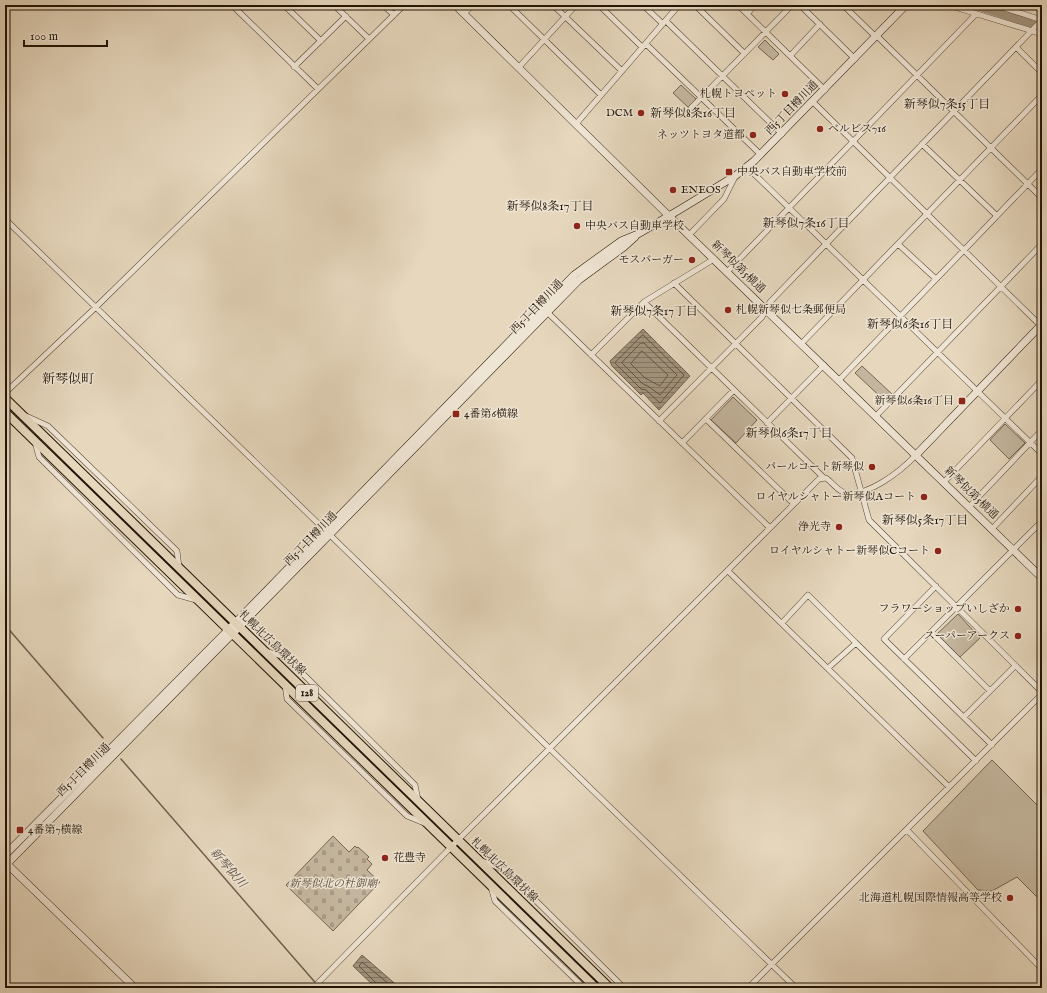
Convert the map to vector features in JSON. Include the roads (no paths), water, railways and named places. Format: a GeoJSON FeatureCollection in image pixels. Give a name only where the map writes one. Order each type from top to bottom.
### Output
{"type":"FeatureCollection","features":[{"type":"Feature","properties":{"kind":"main road","name":"新琴似第5横通"},"geometry":{"type":"LineString","coordinates":[[455,5],[668,216],[824,365],[1042,578]]}},
{"type":"Feature","properties":{"kind":"main road","name":"西5丁目樽川通"},"geometry":{"type":"LineString","coordinates":[[5,856],[238,625],[545,310],[579,280],[624,247],[638,234],[735,176],[747,167],[782,134],[906,5]]}},
{"type":"Feature","properties":{"kind":"main road"},"geometry":{"type":"LineString","coordinates":[[916,455],[1042,325]]}},
{"type":"Feature","properties":{"kind":"main road","name":"札幌北広島環状線"},"geometry":{"type":"LineString","coordinates":[[5,398],[610,988]]}},
{"type":"Feature","properties":{"kind":"main road","name":"札幌北広島環状線"},"geometry":{"type":"LineString","coordinates":[[5,412],[596,988]]}},
{"type":"Feature","properties":{"kind":"main road","name":"西5丁目樽川通"},"geometry":{"type":"LineString","coordinates":[[6,864],[231,632]]}},
{"type":"Feature","properties":{"kind":"main road"},"geometry":{"type":"LineString","coordinates":[[6,864],[135,988]]}},
{"type":"Feature","properties":{"kind":"street"},"geometry":{"type":"LineString","coordinates":[[232,5],[318,89]]}},
{"type":"Feature","properties":{"kind":"street"},"geometry":{"type":"LineString","coordinates":[[284,5],[320,41]]}},
{"type":"Feature","properties":{"kind":"street"},"geometry":{"type":"LineString","coordinates":[[334,5],[369,39]]}},
{"type":"Feature","properties":{"kind":"street"},"geometry":{"type":"LineString","coordinates":[[383,5],[394,15]]}},
{"type":"Feature","properties":{"kind":"street"},"geometry":{"type":"LineString","coordinates":[[5,393],[96,307],[404,5]]}},
{"type":"Feature","properties":{"kind":"street"},"geometry":{"type":"LineString","coordinates":[[464,14],[472,5]]}},
{"type":"Feature","properties":{"kind":"street"},"geometry":{"type":"LineString","coordinates":[[509,5],[601,95]]}},
{"type":"Feature","properties":{"kind":"street"},"geometry":{"type":"LineString","coordinates":[[553,5],[622,71]]}},
{"type":"Feature","properties":{"kind":"street"},"geometry":{"type":"LineString","coordinates":[[519,67],[576,5]]}},
{"type":"Feature","properties":{"kind":"street"},"geometry":{"type":"LineString","coordinates":[[599,5],[701,97],[761,155]]}},
{"type":"Feature","properties":{"kind":"street"},"geometry":{"type":"LineString","coordinates":[[643,5],[664,22],[782,134]]}},
{"type":"Feature","properties":{"kind":"street"},"geometry":{"type":"LineString","coordinates":[[576,124],[680,5]]}},
{"type":"Feature","properties":{"kind":"street"},"geometry":{"type":"LineString","coordinates":[[694,5],[744,54]]}},
{"type":"Feature","properties":{"kind":"street"},"geometry":{"type":"LineString","coordinates":[[738,5],[825,90]]}},
{"type":"Feature","properties":{"kind":"street"},"geometry":{"type":"LineString","coordinates":[[747,14],[755,5]]}},
{"type":"Feature","properties":{"kind":"street"},"geometry":{"type":"LineString","coordinates":[[691,108],[792,5]]}},
{"type":"Feature","properties":{"kind":"street"},"geometry":{"type":"LineString","coordinates":[[800,5],[854,59]]}},
{"type":"Feature","properties":{"kind":"street"},"geometry":{"type":"LineString","coordinates":[[843,5],[1042,198]]}},
{"type":"Feature","properties":{"kind":"street"},"geometry":{"type":"LineString","coordinates":[[948,5],[1033,29],[1042,34]]}},
{"type":"Feature","properties":{"kind":"street"},"geometry":{"type":"LineString","coordinates":[[659,421],[762,317],[770,302],[1042,21],[995,5]]}},
{"type":"Feature","properties":{"kind":"street"},"geometry":{"type":"LineString","coordinates":[[727,272],[976,14]]}},
{"type":"Feature","properties":{"kind":"street"},"geometry":{"type":"LineString","coordinates":[[294,66],[346,16]]}},
{"type":"Feature","properties":{"kind":"street"},"geometry":{"type":"LineString","coordinates":[[790,56],[820,24]]}},
{"type":"Feature","properties":{"kind":"street"},"geometry":{"type":"LineString","coordinates":[[1016,47],[1042,73]]}},
{"type":"Feature","properties":{"kind":"street"},"geometry":{"type":"LineString","coordinates":[[801,344],[1042,95]]}},
{"type":"Feature","properties":{"kind":"street"},"geometry":{"type":"LineString","coordinates":[[813,102],[1042,325]]}},
{"type":"Feature","properties":{"kind":"street"},"geometry":{"type":"LineString","coordinates":[[922,144],[997,216]]}},
{"type":"Feature","properties":{"kind":"street"},"geometry":{"type":"LineString","coordinates":[[747,167],[1042,454]]}},
{"type":"Feature","properties":{"kind":"street"},"geometry":{"type":"LineString","coordinates":[[839,380],[1042,169]]}},
{"type":"Feature","properties":{"kind":"street"},"geometry":{"type":"LineString","coordinates":[[689,235],[724,199],[735,176]]}},
{"type":"Feature","properties":{"kind":"street"},"geometry":{"type":"LineString","coordinates":[[5,219],[551,748],[796,988]]}},
{"type":"Feature","properties":{"kind":"street"},"geometry":{"type":"LineString","coordinates":[[898,244],[936,279]]}},
{"type":"Feature","properties":{"kind":"street"},"geometry":{"type":"LineString","coordinates":[[876,416],[1042,244]]}},
{"type":"Feature","properties":{"kind":"street"},"geometry":{"type":"LineString","coordinates":[[591,355],[644,302],[714,259]]}},
{"type":"Feature","properties":{"kind":"street"},"geometry":{"type":"LineString","coordinates":[[674,283],[852,458],[869,520],[957,606],[1042,693],[992,745],[748,988]]}},
{"type":"Feature","properties":{"kind":"street"},"geometry":{"type":"LineString","coordinates":[[644,302],[712,367],[766,423],[823,477],[828,478],[843,492],[849,493],[861,491],[893,476],[916,455]]}},
{"type":"Feature","properties":{"kind":"street"},"geometry":{"type":"LineString","coordinates":[[545,310],[770,528]]}},
{"type":"Feature","properties":{"kind":"street"},"geometry":{"type":"LineString","coordinates":[[766,423],[824,365]]}},
{"type":"Feature","properties":{"kind":"street"},"geometry":{"type":"LineString","coordinates":[[944,482],[1042,380]]}},
{"type":"Feature","properties":{"kind":"street"},"geometry":{"type":"LineString","coordinates":[[682,443],[734,390]]}},
{"type":"Feature","properties":{"kind":"street"},"geometry":{"type":"LineString","coordinates":[[706,419],[794,504]]}},
{"type":"Feature","properties":{"kind":"street"},"geometry":{"type":"LineString","coordinates":[[969,507],[1042,430]]}},
{"type":"Feature","properties":{"kind":"street"},"geometry":{"type":"LineString","coordinates":[[992,528],[1042,476]]}},
{"type":"Feature","properties":{"kind":"street"},"geometry":{"type":"LineString","coordinates":[[314,987],[458,840],[794,504],[823,477]]}},
{"type":"Feature","properties":{"kind":"street"},"geometry":{"type":"LineString","coordinates":[[904,659],[1042,520]]}},
{"type":"Feature","properties":{"kind":"street"},"geometry":{"type":"LineString","coordinates":[[728,571],[950,787]]}},
{"type":"Feature","properties":{"kind":"street"},"geometry":{"type":"LineString","coordinates":[[936,586],[884,639],[992,745]]}},
{"type":"Feature","properties":{"kind":"street"},"geometry":{"type":"LineString","coordinates":[[782,623],[808,595],[976,761]]}},
{"type":"Feature","properties":{"kind":"street"},"geometry":{"type":"LineString","coordinates":[[931,632],[990,691]]}},
{"type":"Feature","properties":{"kind":"street"},"geometry":{"type":"LineString","coordinates":[[828,668],[856,643]]}},
{"type":"Feature","properties":{"kind":"street"},"geometry":{"type":"LineString","coordinates":[[964,718],[1016,666]]}},
{"type":"Feature","properties":{"kind":"street"},"geometry":{"type":"LineString","coordinates":[[907,830],[1042,969]]}},
{"type":"Feature","properties":{"kind":"street"},"geometry":{"type":"LineString","coordinates":[[477,859],[505,870],[624,988]]}},
{"type":"Feature","properties":{"kind":"street"},"geometry":{"type":"LineString","coordinates":[[490,884],[495,901],[584,988]]}},
{"type":"Feature","properties":{"kind":"water"},"geometry":{"type":"Polygon","coordinates":[[[643,329],[690,376],[659,410],[643,393],[641,395],[612,366],[610,361],[643,329]]]}},
{"type":"Feature","properties":{"kind":"water"},"geometry":{"type":"Polygon","coordinates":[[[362,955],[400,988],[376,988],[353,966],[362,955]]]}},
{"type":"Feature","properties":{"kind":"waterway"},"geometry":{"type":"LineString","coordinates":[[977,5],[1042,26]]}},
{"type":"Feature","properties":{"kind":"waterway","name":"新琴似川"},"geometry":{"type":"LineString","coordinates":[[5,625],[103,738]]}},
{"type":"Feature","properties":{"kind":"waterway","name":"新琴似川"},"geometry":{"type":"LineString","coordinates":[[121,759],[320,988]]}},
{"type":"Feature","properties":{"kind":"place","name":"札幌トヨペット"},"geometry":{"type":"Point","coordinates":[785,94]}},
{"type":"Feature","properties":{"kind":"place","name":"DCM"},"geometry":{"type":"Point","coordinates":[641,113]}},
{"type":"Feature","properties":{"kind":"place","name":"ベルビス716"},"geometry":{"type":"Point","coordinates":[820,129]}},
{"type":"Feature","properties":{"kind":"place","name":"ネッツトヨタ道都"},"geometry":{"type":"Point","coordinates":[753,135]}},
{"type":"Feature","properties":{"kind":"place","name":"中央バス自動車学校前"},"geometry":{"type":"Point","coordinates":[729,172]}},
{"type":"Feature","properties":{"kind":"place","name":"ENEOS"},"geometry":{"type":"Point","coordinates":[673,190]}},
{"type":"Feature","properties":{"kind":"place","name":"中央バス自動車学校"},"geometry":{"type":"Point","coordinates":[577,226]}},
{"type":"Feature","properties":{"kind":"place","name":"モスバーガー"},"geometry":{"type":"Point","coordinates":[692,260]}},
{"type":"Feature","properties":{"kind":"place","name":"札幌新琴似七条郵便局"},"geometry":{"type":"Point","coordinates":[728,310]}},
{"type":"Feature","properties":{"kind":"place","name":"新琴似6条16丁目"},"geometry":{"type":"Point","coordinates":[962,401]}},
{"type":"Feature","properties":{"kind":"place","name":"4番第6横線"},"geometry":{"type":"Point","coordinates":[456,414]}},
{"type":"Feature","properties":{"kind":"place","name":"パールコート新琴似"},"geometry":{"type":"Point","coordinates":[872,467]}},
{"type":"Feature","properties":{"kind":"place","name":"ロイヤルシャトー新琴似Aコート"},"geometry":{"type":"Point","coordinates":[924,497]}},
{"type":"Feature","properties":{"kind":"place","name":"浄光寺"},"geometry":{"type":"Point","coordinates":[839,527]}},
{"type":"Feature","properties":{"kind":"place","name":"ロイヤルシャトー新琴似Cコート"},"geometry":{"type":"Point","coordinates":[938,551]}},
{"type":"Feature","properties":{"kind":"place","name":"フラワーショップいしざか"},"geometry":{"type":"Point","coordinates":[1018,609]}},
{"type":"Feature","properties":{"kind":"place","name":"スーパーアークス"},"geometry":{"type":"Point","coordinates":[1018,636]}},
{"type":"Feature","properties":{"kind":"place","name":"4番第7横線"},"geometry":{"type":"Point","coordinates":[20,830]}},
{"type":"Feature","properties":{"kind":"place","name":"花豊寺"},"geometry":{"type":"Point","coordinates":[385,858]}},
{"type":"Feature","properties":{"kind":"place","name":"北海道札幌国際情報高等学校"},"geometry":{"type":"Point","coordinates":[1010,898]}},
{"type":"Feature","properties":{"kind":"district","name":"新琴似7条15丁目"},"geometry":{"type":"Point","coordinates":[947,104]}},
{"type":"Feature","properties":{"kind":"district","name":"新琴似8条16丁目"},"geometry":{"type":"Point","coordinates":[693,113]}},
{"type":"Feature","properties":{"kind":"district","name":"新琴似8条17丁目"},"geometry":{"type":"Point","coordinates":[550,206]}},
{"type":"Feature","properties":{"kind":"district","name":"新琴似7条16丁目"},"geometry":{"type":"Point","coordinates":[806,223]}},
{"type":"Feature","properties":{"kind":"district","name":"新琴似7条17丁目"},"geometry":{"type":"Point","coordinates":[654,311]}},
{"type":"Feature","properties":{"kind":"district","name":"新琴似6条16丁目"},"geometry":{"type":"Point","coordinates":[910,324]}},
{"type":"Feature","properties":{"kind":"district","name":"新琴似町"},"geometry":{"type":"Point","coordinates":[68,379]}},
{"type":"Feature","properties":{"kind":"district","name":"新琴似6条17丁目"},"geometry":{"type":"Point","coordinates":[789,433]}},
{"type":"Feature","properties":{"kind":"district","name":"新琴似5条17丁目"},"geometry":{"type":"Point","coordinates":[925,520]}},
{"type":"Feature","properties":{"kind":"park label","name":"新琴似北の杜御廟"},"geometry":{"type":"Point","coordinates":[333,884]}}]}
